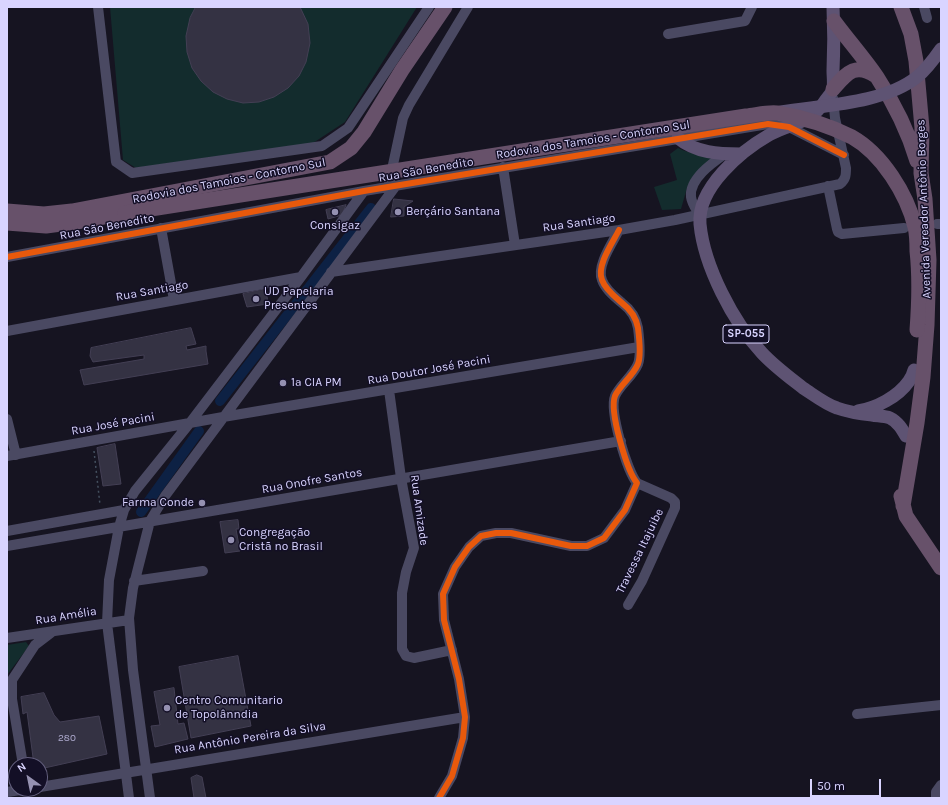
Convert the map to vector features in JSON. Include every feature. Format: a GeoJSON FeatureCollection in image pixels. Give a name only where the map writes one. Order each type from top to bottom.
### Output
{"type":"FeatureCollection","features":[{"type":"Feature","properties":{"kind":"highway","name":"Rodovia dos Tamoios - Contorno Sul"},"geometry":{"type":"LineString","coordinates":[[7,211],[44,214],[72,211],[330,162],[351,148],[364,132],[402,70],[445,7]]}},
{"type":"Feature","properties":{"kind":"highway","name":"Avenida Vereador Antônio Borges"},"geometry":{"type":"LineString","coordinates":[[901,7],[911,34],[916,61],[922,128],[921,173],[925,199],[928,260],[927,325],[917,423],[903,506]]}},
{"type":"Feature","properties":{"kind":"highway"},"geometry":{"type":"LineString","coordinates":[[833,14],[877,77],[899,115],[911,141],[921,173]]}},
{"type":"Feature","properties":{"kind":"highway","name":"SP-055"},"geometry":{"type":"LineString","coordinates":[[833,89],[845,75],[851,71],[859,69],[870,72],[877,77]]}},
{"type":"Feature","properties":{"kind":"highway","name":"Rodovia dos Tamoios - Contorno Sul"},"geometry":{"type":"LineString","coordinates":[[7,223],[46,226],[76,222],[141,210],[731,118],[776,113],[823,125],[852,138],[864,146],[880,162],[899,187],[908,206],[915,229],[919,297],[910,420],[900,467],[899,488],[903,506]]}},
{"type":"Feature","properties":{"kind":"highway","name":"SP-055"},"geometry":{"type":"LineString","coordinates":[[903,506],[906,516],[913,528],[941,568]]}},
{"type":"Feature","properties":{"kind":"main road"},"geometry":{"type":"LineString","coordinates":[[833,14],[833,89]]}},
{"type":"Feature","properties":{"kind":"main road","name":"Rodovia dos Tamoios - Contorno Sul"},"geometry":{"type":"LineString","coordinates":[[776,113],[851,102],[884,95],[917,77],[933,61],[941,49]]}},
{"type":"Feature","properties":{"kind":"main road","name":"SP-055"},"geometry":{"type":"LineString","coordinates":[[833,89],[822,106],[812,117],[770,135],[741,154],[710,188],[704,199],[699,214],[702,244],[706,257],[732,311],[749,338],[761,353],[780,371],[818,398],[836,408],[890,418],[901,427],[906,436]]}},
{"type":"Feature","properties":{"kind":"main road"},"geometry":{"type":"LineString","coordinates":[[678,138],[687,146],[696,149],[725,154],[741,154]]}},
{"type":"Feature","properties":{"kind":"main road","name":"SP-055"},"geometry":{"type":"LineString","coordinates":[[848,411],[866,410],[888,400],[902,389],[909,381],[914,370]]}},
{"type":"Feature","properties":{"kind":"street"},"geometry":{"type":"LineString","coordinates":[[98,7],[116,162],[132,172],[322,146],[348,128],[428,7]]}},
{"type":"Feature","properties":{"kind":"street"},"geometry":{"type":"LineString","coordinates":[[150,798],[133,670],[129,620],[134,581],[150,521],[165,496],[331,272],[391,187],[403,118],[409,105],[468,7]]}},
{"type":"Feature","properties":{"kind":"street"},"geometry":{"type":"LineString","coordinates":[[668,34],[745,20],[752,7]]}},
{"type":"Feature","properties":{"kind":"street"},"geometry":{"type":"LineString","coordinates":[[924,7],[927,18]]}},
{"type":"Feature","properties":{"kind":"street"},"geometry":{"type":"LineString","coordinates":[[833,89],[835,118],[844,155]]}},
{"type":"Feature","properties":{"kind":"street","name":"Rua São Benedito"},"geometry":{"type":"LineString","coordinates":[[7,257],[364,191],[768,124],[789,127],[844,155]]}},
{"type":"Feature","properties":{"kind":"street"},"geometry":{"type":"LineString","coordinates":[[699,214],[691,198],[691,190],[694,183],[704,172],[725,154]]}},
{"type":"Feature","properties":{"kind":"street","name":"Rua Santiago"},"geometry":{"type":"LineString","coordinates":[[331,272],[619,230],[675,220],[840,184],[844,180],[846,168],[844,155]]}},
{"type":"Feature","properties":{"kind":"street"},"geometry":{"type":"LineString","coordinates":[[503,167],[516,245]]}},
{"type":"Feature","properties":{"kind":"street"},"geometry":{"type":"LineString","coordinates":[[828,186],[838,232],[842,234],[904,228]]}},
{"type":"Feature","properties":{"kind":"street"},"geometry":{"type":"LineString","coordinates":[[128,798],[107,623],[109,580],[119,527],[124,510],[135,491],[189,424],[301,277],[364,191]]}},
{"type":"Feature","properties":{"kind":"street"},"geometry":{"type":"LineString","coordinates":[[161,228],[174,300]]}},
{"type":"Feature","properties":{"kind":"street"},"geometry":{"type":"LineString","coordinates":[[439,798],[452,776],[463,738],[465,716],[459,679],[444,620],[443,594],[455,567],[470,547],[481,536],[496,533],[511,533],[571,546],[587,546],[604,538],[625,510],[637,483],[625,461],[614,412],[615,397],[638,364],[638,326],[630,309],[608,289],[602,281],[600,274],[603,262],[619,230]]}},
{"type":"Feature","properties":{"kind":"street","name":"Rua Santiago"},"geometry":{"type":"LineString","coordinates":[[7,331],[301,277]]}},
{"type":"Feature","properties":{"kind":"street","name":"Rua Doutor José Pacini"},"geometry":{"type":"LineString","coordinates":[[223,417],[639,347]]}},
{"type":"Feature","properties":{"kind":"street","name":"Rua Amizade"},"geometry":{"type":"LineString","coordinates":[[389,390],[414,548],[406,572],[402,593],[402,649],[406,656],[414,658],[452,650]]}},
{"type":"Feature","properties":{"kind":"street","name":"Rua José Pacini"},"geometry":{"type":"LineString","coordinates":[[11,455],[223,417]]}},
{"type":"Feature","properties":{"kind":"street"},"geometry":{"type":"LineString","coordinates":[[7,419],[11,455]]}},
{"type":"Feature","properties":{"kind":"street","name":"Rua Onofre Santos"},"geometry":{"type":"LineString","coordinates":[[7,546],[621,441]]}},
{"type":"Feature","properties":{"kind":"street","name":"Travessa Itajuibe"},"geometry":{"type":"LineString","coordinates":[[628,605],[642,581],[675,508],[675,502],[671,498],[637,483]]}},
{"type":"Feature","properties":{"kind":"street"},"geometry":{"type":"LineString","coordinates":[[7,532],[124,510]]}},
{"type":"Feature","properties":{"kind":"street"},"geometry":{"type":"LineString","coordinates":[[134,581],[203,571]]}},
{"type":"Feature","properties":{"kind":"street","name":"Rua Amélia"},"geometry":{"type":"LineString","coordinates":[[7,638],[129,620]]}},
{"type":"Feature","properties":{"kind":"street"},"geometry":{"type":"LineString","coordinates":[[22,757],[9,682],[35,644],[52,632]]}},
{"type":"Feature","properties":{"kind":"street"},"geometry":{"type":"LineString","coordinates":[[857,714],[941,705]]}},
{"type":"Feature","properties":{"kind":"street","name":"Rua Antônio Pereira da Silva"},"geometry":{"type":"LineString","coordinates":[[48,786],[146,768],[465,716]]}},
{"type":"Feature","properties":{"kind":"street"},"geometry":{"type":"LineString","coordinates":[[936,798],[936,792],[941,785]]}},
{"type":"Feature","properties":{"kind":"path"},"geometry":{"type":"LineString","coordinates":[[93,441],[101,514]]}},
{"type":"Feature","properties":{"kind":"green space"},"geometry":{"type":"Polygon","coordinates":[[[110,7],[417,7],[345,122],[313,143],[136,168],[123,160],[110,7]]]}},
{"type":"Feature","properties":{"kind":"green space"},"geometry":{"type":"Polygon","coordinates":[[[678,148],[703,155],[719,155],[693,176],[687,188],[681,209],[662,210],[654,187],[677,180],[670,154],[678,148]]]}},
{"type":"Feature","properties":{"kind":"green space"},"geometry":{"type":"Polygon","coordinates":[[[26,642],[29,646],[7,675],[7,645],[26,642]]]}},
{"type":"Feature","properties":{"kind":"building"},"geometry":{"type":"Polygon","coordinates":[[[196,7],[300,7],[308,24],[310,43],[306,62],[299,76],[288,88],[274,97],[259,102],[243,103],[227,99],[213,92],[201,81],[192,68],[187,52],[186,36],[190,18],[196,7]]]}},
{"type":"Feature","properties":{"kind":"building","name":"Berçário Santana"},"geometry":{"type":"Polygon","coordinates":[[[394,199],[413,201],[404,207],[404,216],[391,217],[394,199]]]}},
{"type":"Feature","properties":{"kind":"building","name":"Consigaz"},"geometry":{"type":"Polygon","coordinates":[[[346,205],[342,215],[328,219],[326,210],[346,205]]]}},
{"type":"Feature","properties":{"kind":"building","name":"UD Papelaria Presentes"},"geometry":{"type":"Polygon","coordinates":[[[266,289],[268,304],[247,307],[243,294],[266,289]]]}},
{"type":"Feature","properties":{"kind":"building"},"geometry":{"type":"Polygon","coordinates":[[[191,328],[196,344],[186,346],[187,350],[206,346],[208,364],[84,385],[80,370],[144,359],[144,355],[93,362],[90,356],[91,348],[191,328]]]}},
{"type":"Feature","properties":{"kind":"building"},"geometry":{"type":"Polygon","coordinates":[[[115,444],[121,484],[103,486],[97,448],[115,444]]]}},
{"type":"Feature","properties":{"kind":"building","name":"Congregação Cristã no Brasil"},"geometry":{"type":"Polygon","coordinates":[[[238,520],[239,529],[236,529],[240,551],[225,553],[220,522],[238,520]]]}},
{"type":"Feature","properties":{"kind":"building"},"geometry":{"type":"Polygon","coordinates":[[[238,656],[251,726],[191,738],[179,667],[238,656]]]}},
{"type":"Feature","properties":{"kind":"building","name":"Centro Comunitario de Topolânndia"},"geometry":{"type":"Polygon","coordinates":[[[174,688],[178,724],[184,723],[188,739],[155,747],[151,726],[160,725],[154,692],[174,688]]]}},
{"type":"Feature","properties":{"kind":"building"},"geometry":{"type":"Polygon","coordinates":[[[44,693],[54,715],[60,722],[99,716],[107,754],[48,767],[48,757],[33,757],[27,712],[23,714],[21,697],[44,693]]]}},
{"type":"Feature","properties":{"kind":"building"},"geometry":{"type":"Polygon","coordinates":[[[197,775],[202,777],[206,798],[194,798],[191,778],[197,775]]]}},
{"type":"Feature","properties":{"kind":"waterway"},"geometry":{"type":"LineString","coordinates":[[220,401],[371,208]]}},
{"type":"Feature","properties":{"kind":"waterway"},"geometry":{"type":"LineString","coordinates":[[141,512],[199,431]]}},
{"type":"Feature","properties":{"kind":"cycle path"},"geometry":{"type":"LineString","coordinates":[[7,257],[364,191],[768,124],[789,127],[844,155]]}},
{"type":"Feature","properties":{"kind":"cycle path"},"geometry":{"type":"LineString","coordinates":[[439,798],[452,776],[463,738],[465,717],[459,679],[444,620],[443,594],[455,567],[469,547],[481,536],[496,533],[511,533],[571,546],[587,546],[604,538],[625,510],[637,483],[628,466],[620,441],[614,414],[614,404],[617,392],[633,373],[638,364],[640,351],[638,328],[636,320],[628,308],[613,295],[603,283],[601,274],[603,261],[619,230]]}},
{"type":"Feature","properties":{"kind":"place","name":"Consigaz"},"geometry":{"type":"Point","coordinates":[335,212]}},
{"type":"Feature","properties":{"kind":"place","name":"Berçário Santana"},"geometry":{"type":"Point","coordinates":[398,212]}},
{"type":"Feature","properties":{"kind":"place","name":"UD Papelaria Presentes"},"geometry":{"type":"Point","coordinates":[256,299]}},
{"type":"Feature","properties":{"kind":"place","name":"1ª CIA PM"},"geometry":{"type":"Point","coordinates":[283,383]}},
{"type":"Feature","properties":{"kind":"place","name":"Farma Conde"},"geometry":{"type":"Point","coordinates":[202,503]}},
{"type":"Feature","properties":{"kind":"place","name":"Congregação Cristã no Brasil"},"geometry":{"type":"Point","coordinates":[231,540]}},
{"type":"Feature","properties":{"kind":"place","name":"Centro Comunitario de Topolânndia"},"geometry":{"type":"Point","coordinates":[167,708]}}]}
